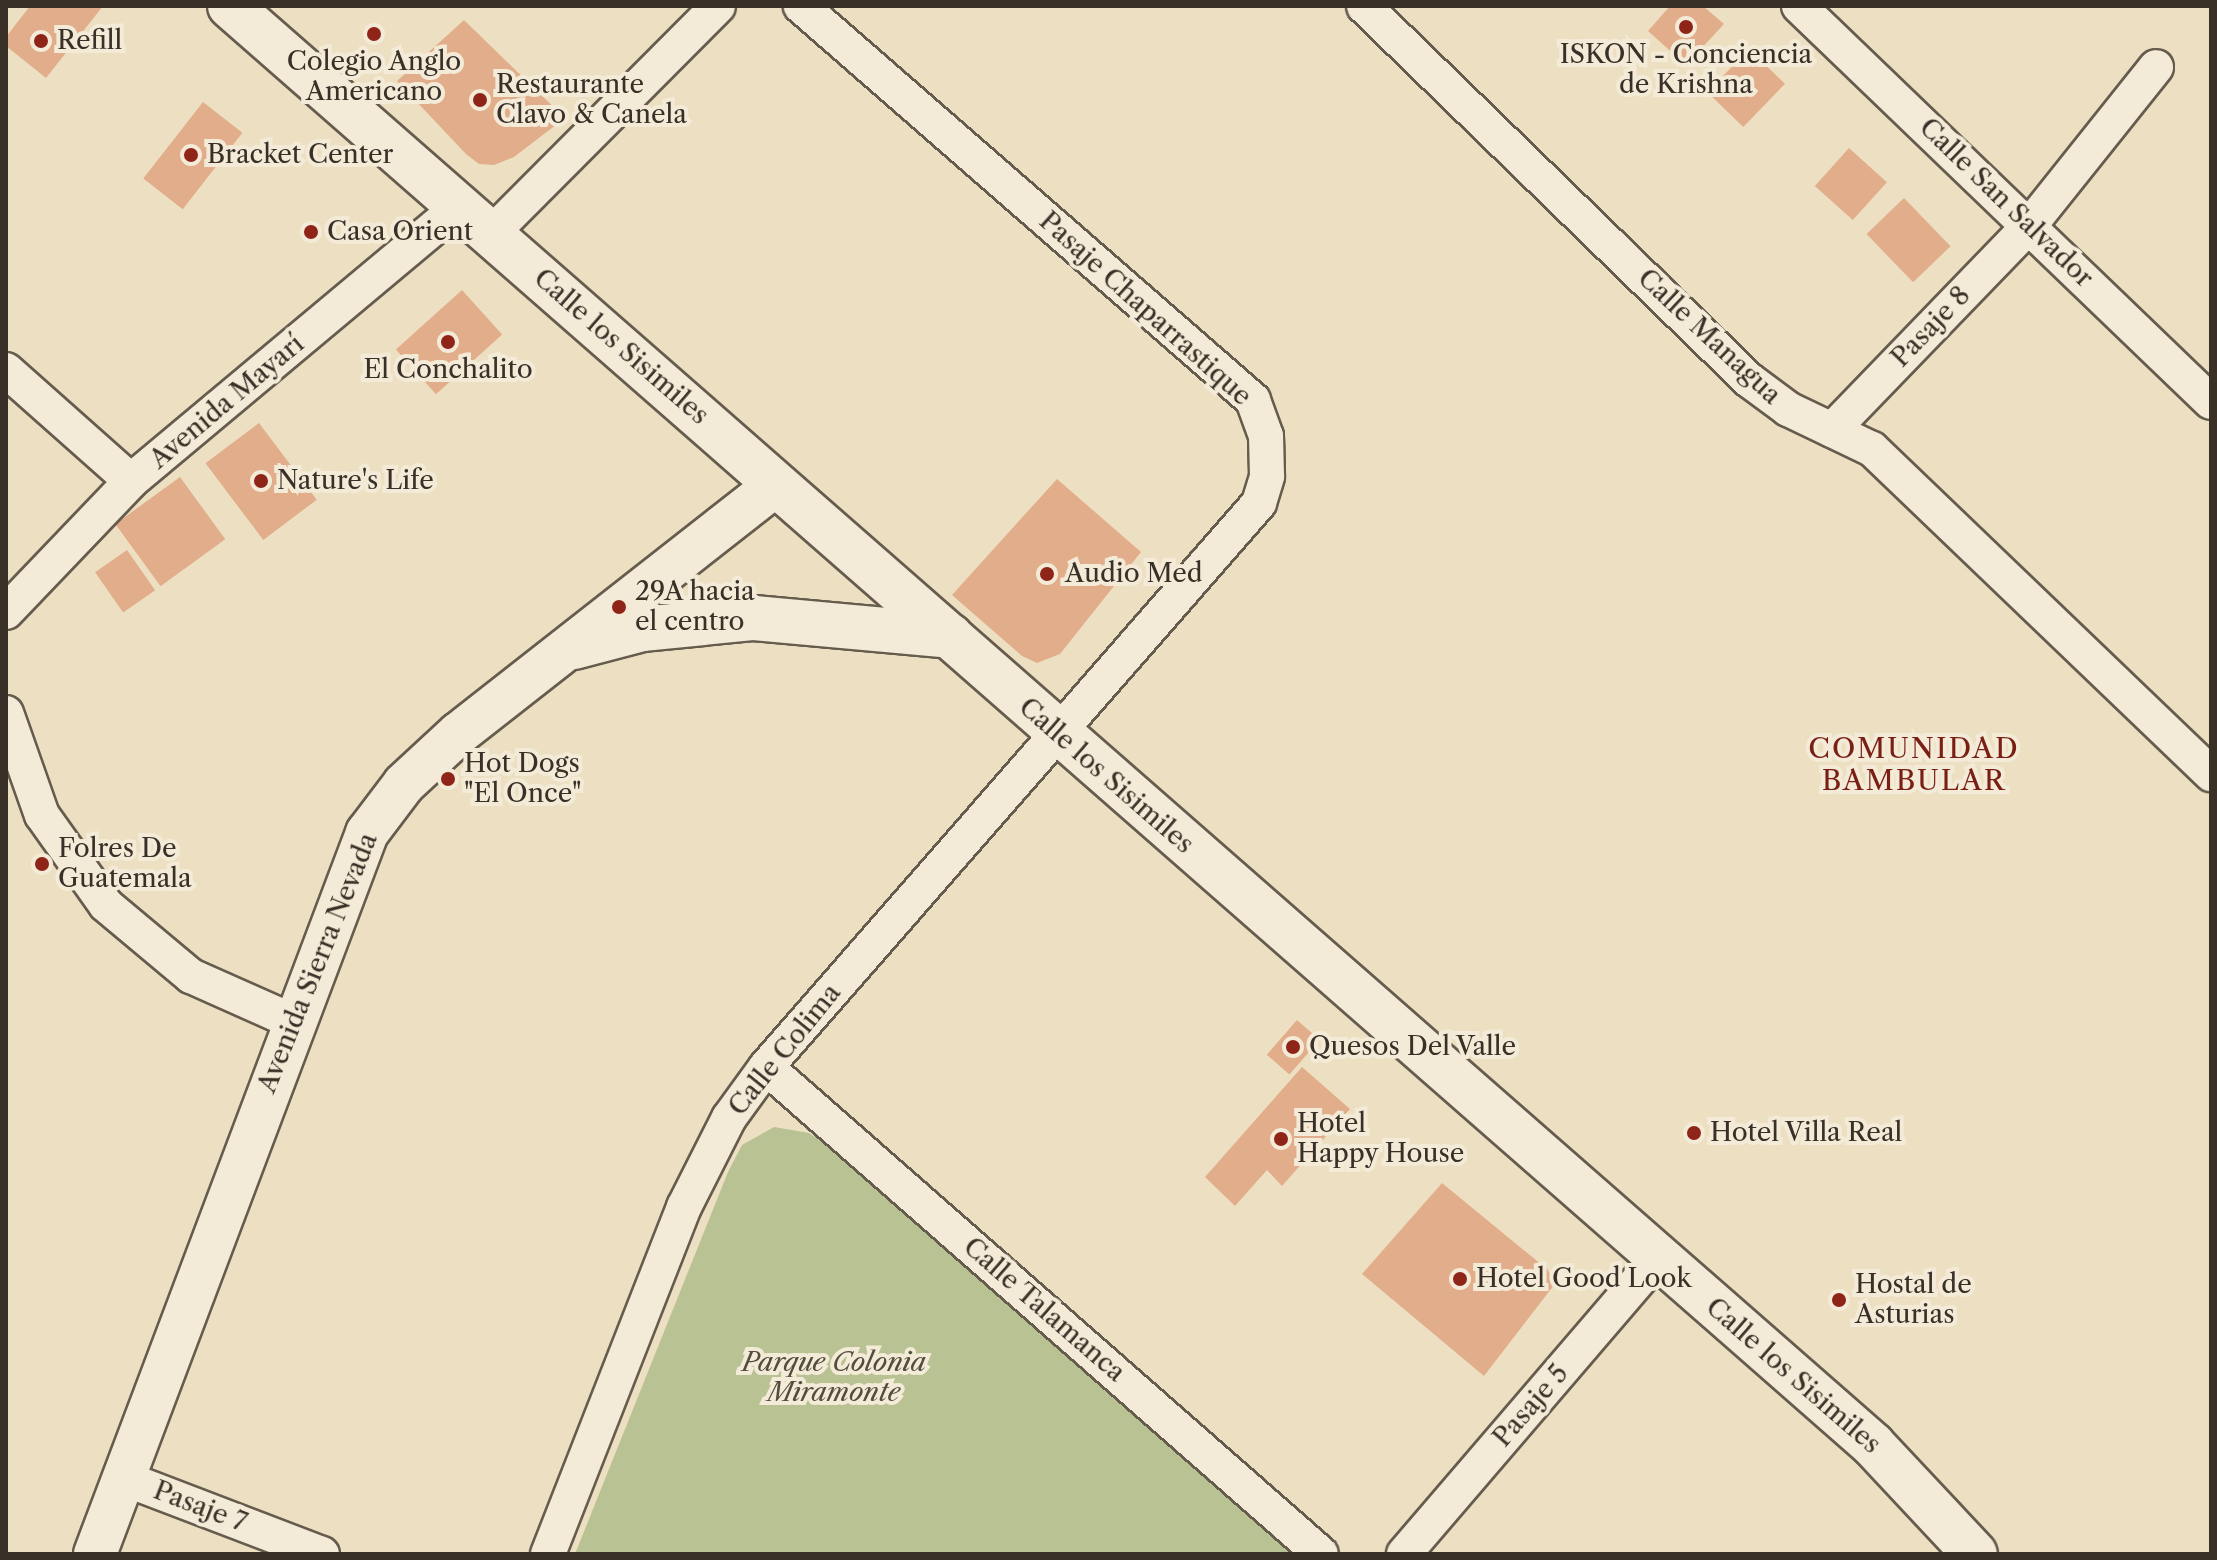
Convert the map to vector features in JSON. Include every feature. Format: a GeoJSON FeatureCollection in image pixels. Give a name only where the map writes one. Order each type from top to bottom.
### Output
{"type":"FeatureCollection","features":[{"type":"Feature","properties":{"kind":"main road","name":"Calle los Sisimiles"},"geometry":{"type":"LineString","coordinates":[[230,6],[950,636],[1055,732],[1873,1445],[1975,1554]]}},
{"type":"Feature","properties":{"kind":"main road"},"geometry":{"type":"LineString","coordinates":[[574,647],[642,629],[754,618],[950,636]]}},
{"type":"Feature","properties":{"kind":"street"},"geometry":{"type":"LineString","coordinates":[[476,219],[718,6]]}},
{"type":"Feature","properties":{"kind":"street","name":"Pasaje Chaparrastique"},"geometry":{"type":"LineString","coordinates":[[801,6],[1253,400],[1262,421],[1269,455],[1259,503],[1055,732]]}},
{"type":"Feature","properties":{"kind":"street","name":"Calle Managua"},"geometry":{"type":"LineString","coordinates":[[1364,6],[1749,380],[1788,409],[1872,449],[2211,774]]}},
{"type":"Feature","properties":{"kind":"street","name":"Calle San Salvador"},"geometry":{"type":"LineString","coordinates":[[1799,6],[2211,402]]}},
{"type":"Feature","properties":{"kind":"street","name":"Pasaje 8"},"geometry":{"type":"LineString","coordinates":[[1832,430],[2030,225],[2156,67]]}},
{"type":"Feature","properties":{"kind":"street","name":"Avenida Mayarí"},"geometry":{"type":"LineString","coordinates":[[6,612],[131,481],[476,219]]}},
{"type":"Feature","properties":{"kind":"street"},"geometry":{"type":"LineString","coordinates":[[6,370],[131,481]]}},
{"type":"Feature","properties":{"kind":"street","name":"Avenida Sierra Nevada"},"geometry":{"type":"LineString","coordinates":[[95,1554],[353,861],[384,809],[458,734],[574,647],[777,484]]}},
{"type":"Feature","properties":{"kind":"street"},"geometry":{"type":"LineString","coordinates":[[6,713],[42,815],[106,905],[191,976],[292,1021]]}},
{"type":"Feature","properties":{"kind":"street","name":"Calle Colima"},"geometry":{"type":"LineString","coordinates":[[548,1554],[684,1207],[729,1118],[766,1067],[1055,732]]}},
{"type":"Feature","properties":{"kind":"street","name":"Calle Talamanca"},"geometry":{"type":"LineString","coordinates":[[766,1067],[1321,1554]]}},
{"type":"Feature","properties":{"kind":"street","name":"Pasaje 5"},"geometry":{"type":"LineString","coordinates":[[1404,1554],[1658,1258]]}},
{"type":"Feature","properties":{"kind":"street","name":"Pasaje 7"},"geometry":{"type":"LineString","coordinates":[[123,1478],[322,1554]]}},
{"type":"Feature","properties":{"kind":"green space","name":"Parque Colonia Miramonte"},"geometry":{"type":"Polygon","coordinates":[[[774,1127],[809,1133],[865,1170],[1291,1554],[575,1554],[728,1172],[742,1145],[774,1127]]]}},
{"type":"Feature","properties":{"kind":"building","name":"Refill"},"geometry":{"type":"Polygon","coordinates":[[[30,6],[103,6],[46,78],[6,46],[6,37],[30,6]]]}},
{"type":"Feature","properties":{"kind":"building"},"geometry":{"type":"Polygon","coordinates":[[[1670,6],[1703,6],[1724,24],[1686,65],[1648,31],[1670,6]]]}},
{"type":"Feature","properties":{"kind":"building","name":"Restaurante Clavo & Canela"},"geometry":{"type":"Polygon","coordinates":[[[464,20],[565,118],[514,157],[494,165],[479,164],[466,154],[397,81],[464,20]]]}},
{"type":"Feature","properties":{"kind":"building"},"geometry":{"type":"Polygon","coordinates":[[[1749,49],[1785,84],[1743,127],[1707,92],[1749,49]]]}},
{"type":"Feature","properties":{"kind":"building","name":"Bracket Center"},"geometry":{"type":"Polygon","coordinates":[[[203,102],[242,133],[183,209],[143,178],[203,102]]]}},
{"type":"Feature","properties":{"kind":"building"},"geometry":{"type":"Polygon","coordinates":[[[1849,148],[1887,182],[1853,220],[1815,186],[1849,148]]]}},
{"type":"Feature","properties":{"kind":"building"},"geometry":{"type":"Polygon","coordinates":[[[1904,198],[1951,246],[1913,282],[1867,234],[1904,198]]]}},
{"type":"Feature","properties":{"kind":"building","name":"El Conchalito"},"geometry":{"type":"Polygon","coordinates":[[[462,290],[502,335],[436,394],[396,350],[462,290]]]}},
{"type":"Feature","properties":{"kind":"building","name":"Nature's Life"},"geometry":{"type":"Polygon","coordinates":[[[259,423],[317,500],[263,540],[205,463],[259,423]]]}},
{"type":"Feature","properties":{"kind":"building"},"geometry":{"type":"Polygon","coordinates":[[[180,477],[225,539],[161,586],[115,524],[180,477]]]}},
{"type":"Feature","properties":{"kind":"building","name":"Audio Med"},"geometry":{"type":"Polygon","coordinates":[[[1057,479],[1141,552],[1060,654],[1037,663],[1022,656],[952,595],[1057,479]]]}},
{"type":"Feature","properties":{"kind":"building"},"geometry":{"type":"Polygon","coordinates":[[[127,550],[155,590],[123,613],[95,572],[127,550]]]}},
{"type":"Feature","properties":{"kind":"building","name":"Quesos Del Valle"},"geometry":{"type":"Polygon","coordinates":[[[1297,1020],[1320,1040],[1289,1074],[1267,1055],[1297,1020]]]}},
{"type":"Feature","properties":{"kind":"building","name":"Hotel Happy House"},"geometry":{"type":"Polygon","coordinates":[[[1302,1067],[1350,1109],[1282,1186],[1267,1170],[1235,1206],[1205,1177],[1302,1067]]]}},
{"type":"Feature","properties":{"kind":"building","name":"Hotel Good Look"},"geometry":{"type":"Polygon","coordinates":[[[1442,1183],[1548,1270],[1554,1285],[1484,1376],[1362,1274],[1442,1183]]]}},
{"type":"Feature","properties":{"kind":"place","name":"ISKON - Conciencia de Krishna"},"geometry":{"type":"Point","coordinates":[1686,27]}},
{"type":"Feature","properties":{"kind":"place","name":"Colegio Anglo Americano"},"geometry":{"type":"Point","coordinates":[374,34]}},
{"type":"Feature","properties":{"kind":"place","name":"Refill"},"geometry":{"type":"Point","coordinates":[41,41]}},
{"type":"Feature","properties":{"kind":"place","name":"Restaurante Clavo & Canela"},"geometry":{"type":"Point","coordinates":[480,100]}},
{"type":"Feature","properties":{"kind":"place","name":"Bracket Center"},"geometry":{"type":"Point","coordinates":[191,155]}},
{"type":"Feature","properties":{"kind":"place","name":"Casa Orient"},"geometry":{"type":"Point","coordinates":[311,232]}},
{"type":"Feature","properties":{"kind":"place","name":"El Conchalito"},"geometry":{"type":"Point","coordinates":[448,342]}},
{"type":"Feature","properties":{"kind":"place","name":"Nature's Life"},"geometry":{"type":"Point","coordinates":[261,481]}},
{"type":"Feature","properties":{"kind":"place","name":"Audio Med"},"geometry":{"type":"Point","coordinates":[1047,574]}},
{"type":"Feature","properties":{"kind":"place","name":"29A hacia el centro"},"geometry":{"type":"Point","coordinates":[619,607]}},
{"type":"Feature","properties":{"kind":"place","name":"Hot Dogs \"El Once\""},"geometry":{"type":"Point","coordinates":[448,779]}},
{"type":"Feature","properties":{"kind":"place","name":"Folres De Guatemala"},"geometry":{"type":"Point","coordinates":[42,864]}},
{"type":"Feature","properties":{"kind":"place","name":"Quesos Del Valle"},"geometry":{"type":"Point","coordinates":[1293,1047]}},
{"type":"Feature","properties":{"kind":"place","name":"Hotel Villa Real"},"geometry":{"type":"Point","coordinates":[1694,1133]}},
{"type":"Feature","properties":{"kind":"place","name":"Hotel Happy House"},"geometry":{"type":"Point","coordinates":[1281,1139]}},
{"type":"Feature","properties":{"kind":"place","name":"Hotel Good Look"},"geometry":{"type":"Point","coordinates":[1460,1279]}},
{"type":"Feature","properties":{"kind":"place","name":"Hostal de Asturias"},"geometry":{"type":"Point","coordinates":[1839,1300]}},
{"type":"Feature","properties":{"kind":"district","name":"COMUNIDAD BAMBULAR"},"geometry":{"type":"Point","coordinates":[1914,764]}}]}
